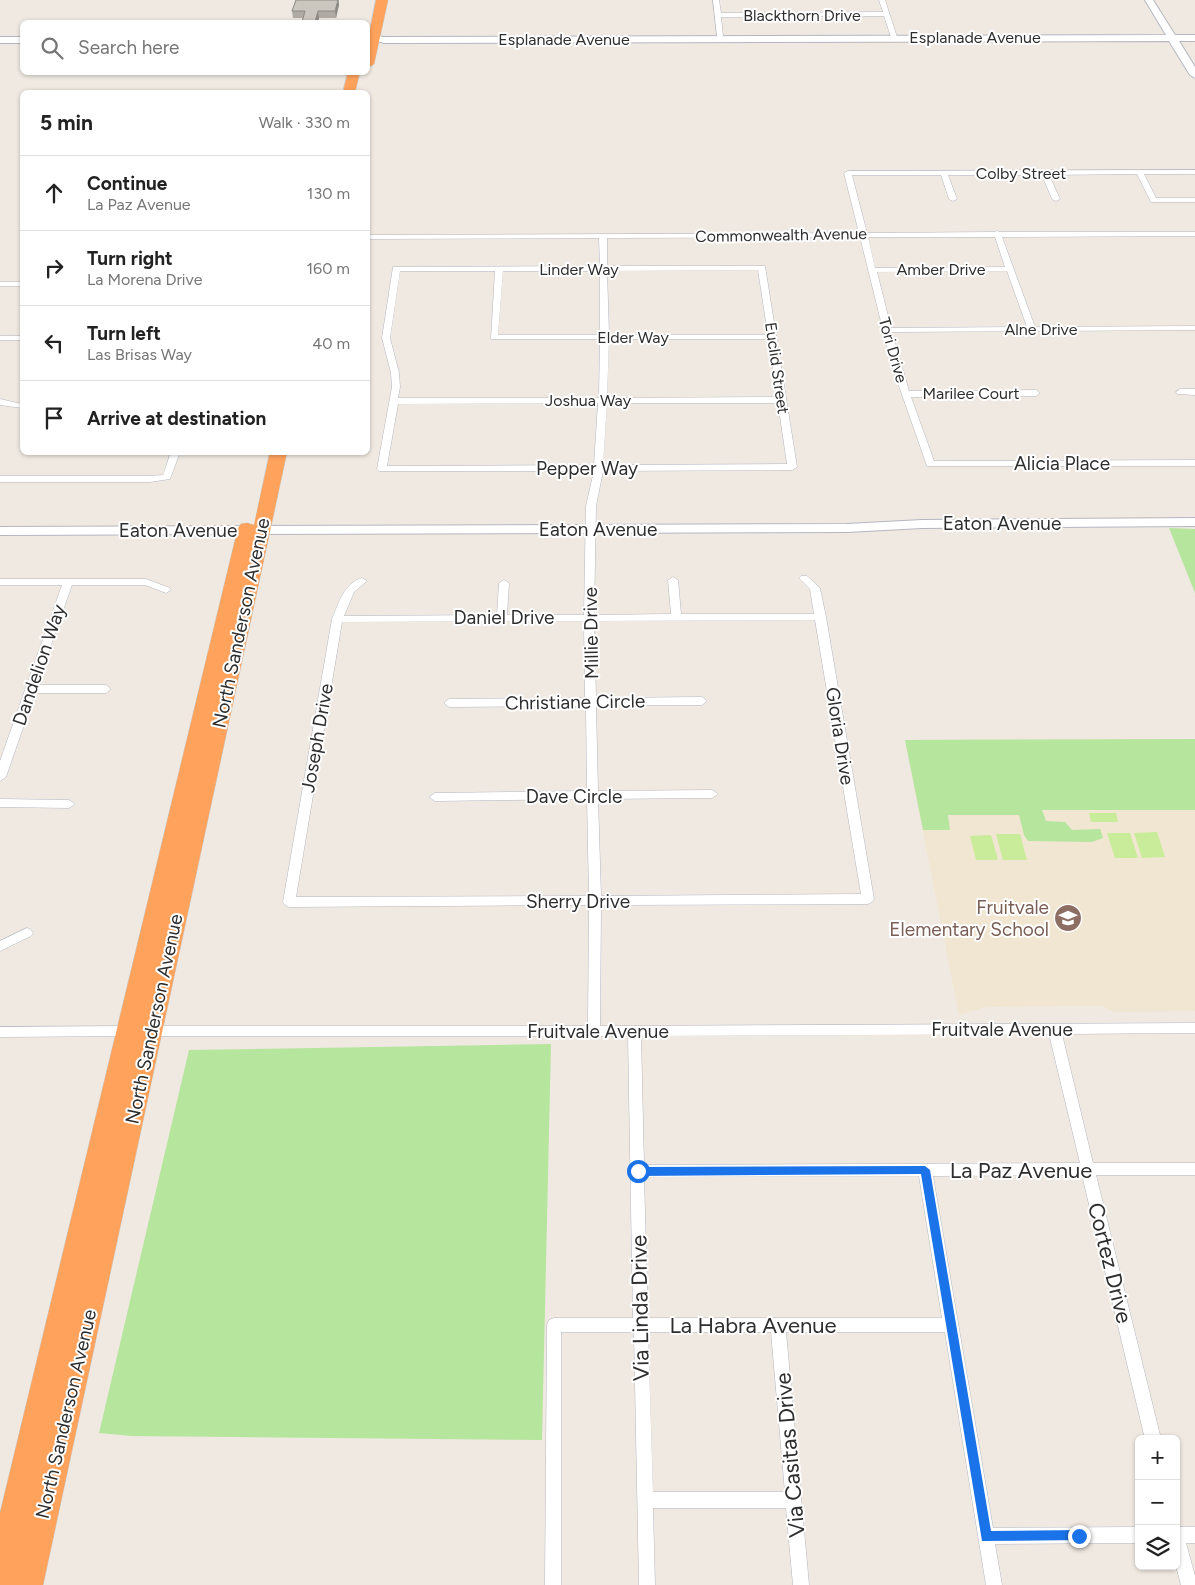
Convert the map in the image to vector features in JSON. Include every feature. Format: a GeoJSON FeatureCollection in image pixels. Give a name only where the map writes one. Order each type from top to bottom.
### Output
{"type":"FeatureCollection","features":[{"type":"Feature","properties":{"kind":"highway"},"geometry":{"type":"LineString","coordinates":[[366,20],[371,0]]}},
{"type":"Feature","properties":{"kind":"highway"},"geometry":{"type":"LineString","coordinates":[[370,38],[382,0]]}},
{"type":"Feature","properties":{"kind":"highway"},"geometry":{"type":"LineString","coordinates":[[350,90],[353,75]]}},
{"type":"Feature","properties":{"kind":"highway"},"geometry":{"type":"LineString","coordinates":[[362,90],[365,75]]}},
{"type":"Feature","properties":{"kind":"highway","name":"North Sanderson Avenue"},"geometry":{"type":"LineString","coordinates":[[28,1585],[58,1450],[140,1031],[254,530],[265,455]]}},
{"type":"Feature","properties":{"kind":"highway","name":"North Sanderson Avenue"},"geometry":{"type":"LineString","coordinates":[[254,530],[278,455]]}},
{"type":"Feature","properties":{"kind":"highway","name":"North Sanderson Avenue"},"geometry":{"type":"LineString","coordinates":[[0,1577],[55,1342],[140,1031]]}},
{"type":"Feature","properties":{"kind":"highway"},"geometry":{"type":"LineString","coordinates":[[55,1342],[65,1350],[46,1439],[48,1443],[58,1450]]}},
{"type":"Feature","properties":{"kind":"main road"},"geometry":{"type":"LineString","coordinates":[[1148,0],[1195,75]]}},
{"type":"Feature","properties":{"kind":"main road","name":"Esplanade Avenue"},"geometry":{"type":"LineString","coordinates":[[370,38],[720,36],[754,38]]}},
{"type":"Feature","properties":{"kind":"main road","name":"Esplanade Avenue"},"geometry":{"type":"LineString","coordinates":[[370,38],[412,40],[894,37],[1195,38]]}},
{"type":"Feature","properties":{"kind":"main road"},"geometry":{"type":"LineString","coordinates":[[0,40],[20,40]]}},
{"type":"Feature","properties":{"kind":"main road","name":"Eaton Avenue"},"geometry":{"type":"LineString","coordinates":[[0,531],[847,528],[922,524],[1195,522]]}},
{"type":"Feature","properties":{"kind":"street"},"geometry":{"type":"LineString","coordinates":[[716,0],[720,36]]}},
{"type":"Feature","properties":{"kind":"street"},"geometry":{"type":"LineString","coordinates":[[882,0],[894,37]]}},
{"type":"Feature","properties":{"kind":"street","name":"Blackthorn Drive"},"geometry":{"type":"LineString","coordinates":[[718,15],[886,14]]}},
{"type":"Feature","properties":{"kind":"street"},"geometry":{"type":"LineString","coordinates":[[1139,172],[1154,200],[1195,200]]}},
{"type":"Feature","properties":{"kind":"street","name":"Colby Street"},"geometry":{"type":"LineString","coordinates":[[848,173],[1195,172]]}},
{"type":"Feature","properties":{"kind":"street","name":"Tori Drive"},"geometry":{"type":"LineString","coordinates":[[848,173],[886,330],[930,464]]}},
{"type":"Feature","properties":{"kind":"street"},"geometry":{"type":"LineString","coordinates":[[944,173],[953,200]]}},
{"type":"Feature","properties":{"kind":"street"},"geometry":{"type":"LineString","coordinates":[[1044,173],[1056,199]]}},
{"type":"Feature","properties":{"kind":"street"},"geometry":{"type":"LineString","coordinates":[[997,233],[1032,329]]}},
{"type":"Feature","properties":{"kind":"street","name":"Commonwealth Avenue"},"geometry":{"type":"LineString","coordinates":[[370,237],[997,233],[1195,234]]}},
{"type":"Feature","properties":{"kind":"street","name":"Millie Drive"},"geometry":{"type":"LineString","coordinates":[[594,1031],[594,797],[589,617],[591,506],[599,468],[603,400],[605,337],[603,237]]}},
{"type":"Feature","properties":{"kind":"street","name":"Linder Way"},"geometry":{"type":"LineString","coordinates":[[394,401],[395,373],[386,338],[396,269],[762,268]]}},
{"type":"Feature","properties":{"kind":"street","name":"Euclid Street"},"geometry":{"type":"LineString","coordinates":[[762,268],[792,467]]}},
{"type":"Feature","properties":{"kind":"street","name":"Elder Way"},"geometry":{"type":"LineString","coordinates":[[499,269],[494,337],[772,336]]}},
{"type":"Feature","properties":{"kind":"street","name":"Amber Drive"},"geometry":{"type":"LineString","coordinates":[[871,270],[1010,269]]}},
{"type":"Feature","properties":{"kind":"street"},"geometry":{"type":"LineString","coordinates":[[0,284],[20,284]]}},
{"type":"Feature","properties":{"kind":"street","name":"Alne Drive"},"geometry":{"type":"LineString","coordinates":[[886,330],[1195,328]]}},
{"type":"Feature","properties":{"kind":"street"},"geometry":{"type":"LineString","coordinates":[[0,338],[20,338]]}},
{"type":"Feature","properties":{"kind":"street"},"geometry":{"type":"LineString","coordinates":[[1180,392],[1195,392]]}},
{"type":"Feature","properties":{"kind":"street","name":"Marilee Court"},"geometry":{"type":"LineString","coordinates":[[906,394],[1036,393]]}},
{"type":"Feature","properties":{"kind":"street","name":"Joshua Way"},"geometry":{"type":"LineString","coordinates":[[394,401],[782,400]]}},
{"type":"Feature","properties":{"kind":"street","name":"Pepper Way"},"geometry":{"type":"LineString","coordinates":[[394,401],[382,469],[792,467]]}},
{"type":"Feature","properties":{"kind":"street"},"geometry":{"type":"LineString","coordinates":[[0,402],[20,406]]}},
{"type":"Feature","properties":{"kind":"street"},"geometry":{"type":"LineString","coordinates":[[0,479],[150,479],[167,477],[175,455]]}},
{"type":"Feature","properties":{"kind":"street","name":"Alicia Place"},"geometry":{"type":"LineString","coordinates":[[930,464],[1195,463]]}},
{"type":"Feature","properties":{"kind":"street","name":"Gloria Drive"},"geometry":{"type":"LineString","coordinates":[[804,578],[816,588],[868,899]]}},
{"type":"Feature","properties":{"kind":"street"},"geometry":{"type":"LineString","coordinates":[[673,580],[676,617]]}},
{"type":"Feature","properties":{"kind":"street","name":"Joseph Drive"},"geometry":{"type":"LineString","coordinates":[[289,902],[337,619],[350,590],[362,581]]}},
{"type":"Feature","properties":{"kind":"street"},"geometry":{"type":"LineString","coordinates":[[0,582],[146,582],[166,590]]}},
{"type":"Feature","properties":{"kind":"street","name":"Dandelion Way"},"geometry":{"type":"LineString","coordinates":[[0,777],[68,582]]}},
{"type":"Feature","properties":{"kind":"street"},"geometry":{"type":"LineString","coordinates":[[502,617],[504,582]]}},
{"type":"Feature","properties":{"kind":"street","name":"Daniel Drive"},"geometry":{"type":"LineString","coordinates":[[337,619],[820,617]]}},
{"type":"Feature","properties":{"kind":"street"},"geometry":{"type":"LineString","coordinates":[[31,689],[106,689]]}},
{"type":"Feature","properties":{"kind":"street","name":"Christiane Circle"},"geometry":{"type":"LineString","coordinates":[[448,703],[702,700]]}},
{"type":"Feature","properties":{"kind":"street","name":"Dave Circle"},"geometry":{"type":"LineString","coordinates":[[436,797],[594,797],[712,794]]}},
{"type":"Feature","properties":{"kind":"street"},"geometry":{"type":"LineString","coordinates":[[0,804],[69,804]]}},
{"type":"Feature","properties":{"kind":"street","name":"Sherry Drive"},"geometry":{"type":"LineString","coordinates":[[289,902],[868,899]]}},
{"type":"Feature","properties":{"kind":"street"},"geometry":{"type":"LineString","coordinates":[[0,946],[27,933]]}},
{"type":"Feature","properties":{"kind":"street","name":"Cortez Drive"},"geometry":{"type":"LineString","coordinates":[[1054,1028],[1152,1435]]}},
{"type":"Feature","properties":{"kind":"street","name":"Fruitvale Avenue"},"geometry":{"type":"LineString","coordinates":[[0,1032],[1195,1028]]}},
{"type":"Feature","properties":{"kind":"street","name":"Via Linda Drive"},"geometry":{"type":"LineString","coordinates":[[634,1031],[647,1585]]}},
{"type":"Feature","properties":{"kind":"street","name":"La Paz Avenue"},"geometry":{"type":"LineString","coordinates":[[638,1171],[1195,1169]]}},
{"type":"Feature","properties":{"kind":"street"},"geometry":{"type":"LineString","coordinates":[[925,1170],[994,1585]]}},
{"type":"Feature","properties":{"kind":"street","name":"La Habra Avenue"},"geometry":{"type":"LineString","coordinates":[[553,1585],[554,1325],[952,1325]]}},
{"type":"Feature","properties":{"kind":"street","name":"Via Casitas Drive"},"geometry":{"type":"LineString","coordinates":[[778,1325],[801,1585]]}},
{"type":"Feature","properties":{"kind":"street"},"geometry":{"type":"LineString","coordinates":[[644,1500],[794,1500]]}},
{"type":"Feature","properties":{"kind":"street"},"geometry":{"type":"LineString","coordinates":[[986,1536],[1135,1535]]}},
{"type":"Feature","properties":{"kind":"street"},"geometry":{"type":"LineString","coordinates":[[1180,1535],[1195,1535]]}},
{"type":"Feature","properties":{"kind":"street"},"geometry":{"type":"LineString","coordinates":[[1180,1550],[1189,1585]]}},
{"type":"Feature","properties":{"kind":"shaded area","name":"Fruitvale Elementary School"},"geometry":{"type":"Polygon","coordinates":[[[1195,739],[1195,1011],[1115,1012],[1101,1006],[986,1007],[959,1015],[905,740],[1195,739]]]}},
{"type":"Feature","properties":{"kind":"green space"},"geometry":{"type":"Polygon","coordinates":[[[1169,528],[1195,529],[1195,593],[1169,528]]]}},
{"type":"Feature","properties":{"kind":"green space"},"geometry":{"type":"Polygon","coordinates":[[[1195,739],[1195,810],[1042,810],[1046,821],[1065,822],[1072,830],[1100,829],[1103,838],[1092,842],[1028,841],[1024,835],[1019,815],[948,815],[950,830],[923,830],[905,740],[1195,739]]]}},
{"type":"Feature","properties":{"kind":"green space"},"geometry":{"type":"Polygon","coordinates":[[[1089,813],[1116,813],[1118,822],[1091,822],[1089,813]]]}},
{"type":"Feature","properties":{"kind":"green space"},"geometry":{"type":"Polygon","coordinates":[[[1157,832],[1165,857],[1142,858],[1134,833],[1157,832]]]}},
{"type":"Feature","properties":{"kind":"green space"},"geometry":{"type":"Polygon","coordinates":[[[1107,833],[1130,833],[1138,858],[1115,858],[1107,833]]]}},
{"type":"Feature","properties":{"kind":"green space"},"geometry":{"type":"Polygon","coordinates":[[[996,834],[1020,834],[1027,860],[1003,860],[996,834]]]}},
{"type":"Feature","properties":{"kind":"green space"},"geometry":{"type":"Polygon","coordinates":[[[991,835],[998,860],[976,860],[970,836],[991,835]]]}},
{"type":"Feature","properties":{"kind":"green space"},"geometry":{"type":"Polygon","coordinates":[[[551,1044],[542,1440],[132,1436],[99,1433],[189,1050],[551,1044]]]}},
{"type":"Feature","properties":{"kind":"building"},"geometry":{"type":"Polygon","coordinates":[[[296,0],[338,0],[335,11],[318,11],[316,20],[303,20],[305,11],[292,11],[296,0]]]}},
{"type":"Feature","properties":{"kind":"place","name":"Fruitvale Elementary School"},"geometry":{"type":"Point","coordinates":[1068,918]}},
{"type":"Feature","properties":{"kind":"route"},"geometry":{"type":"LineString","coordinates":[[638,1171],[925,1170],[986,1536],[1079,1536]]}}]}
